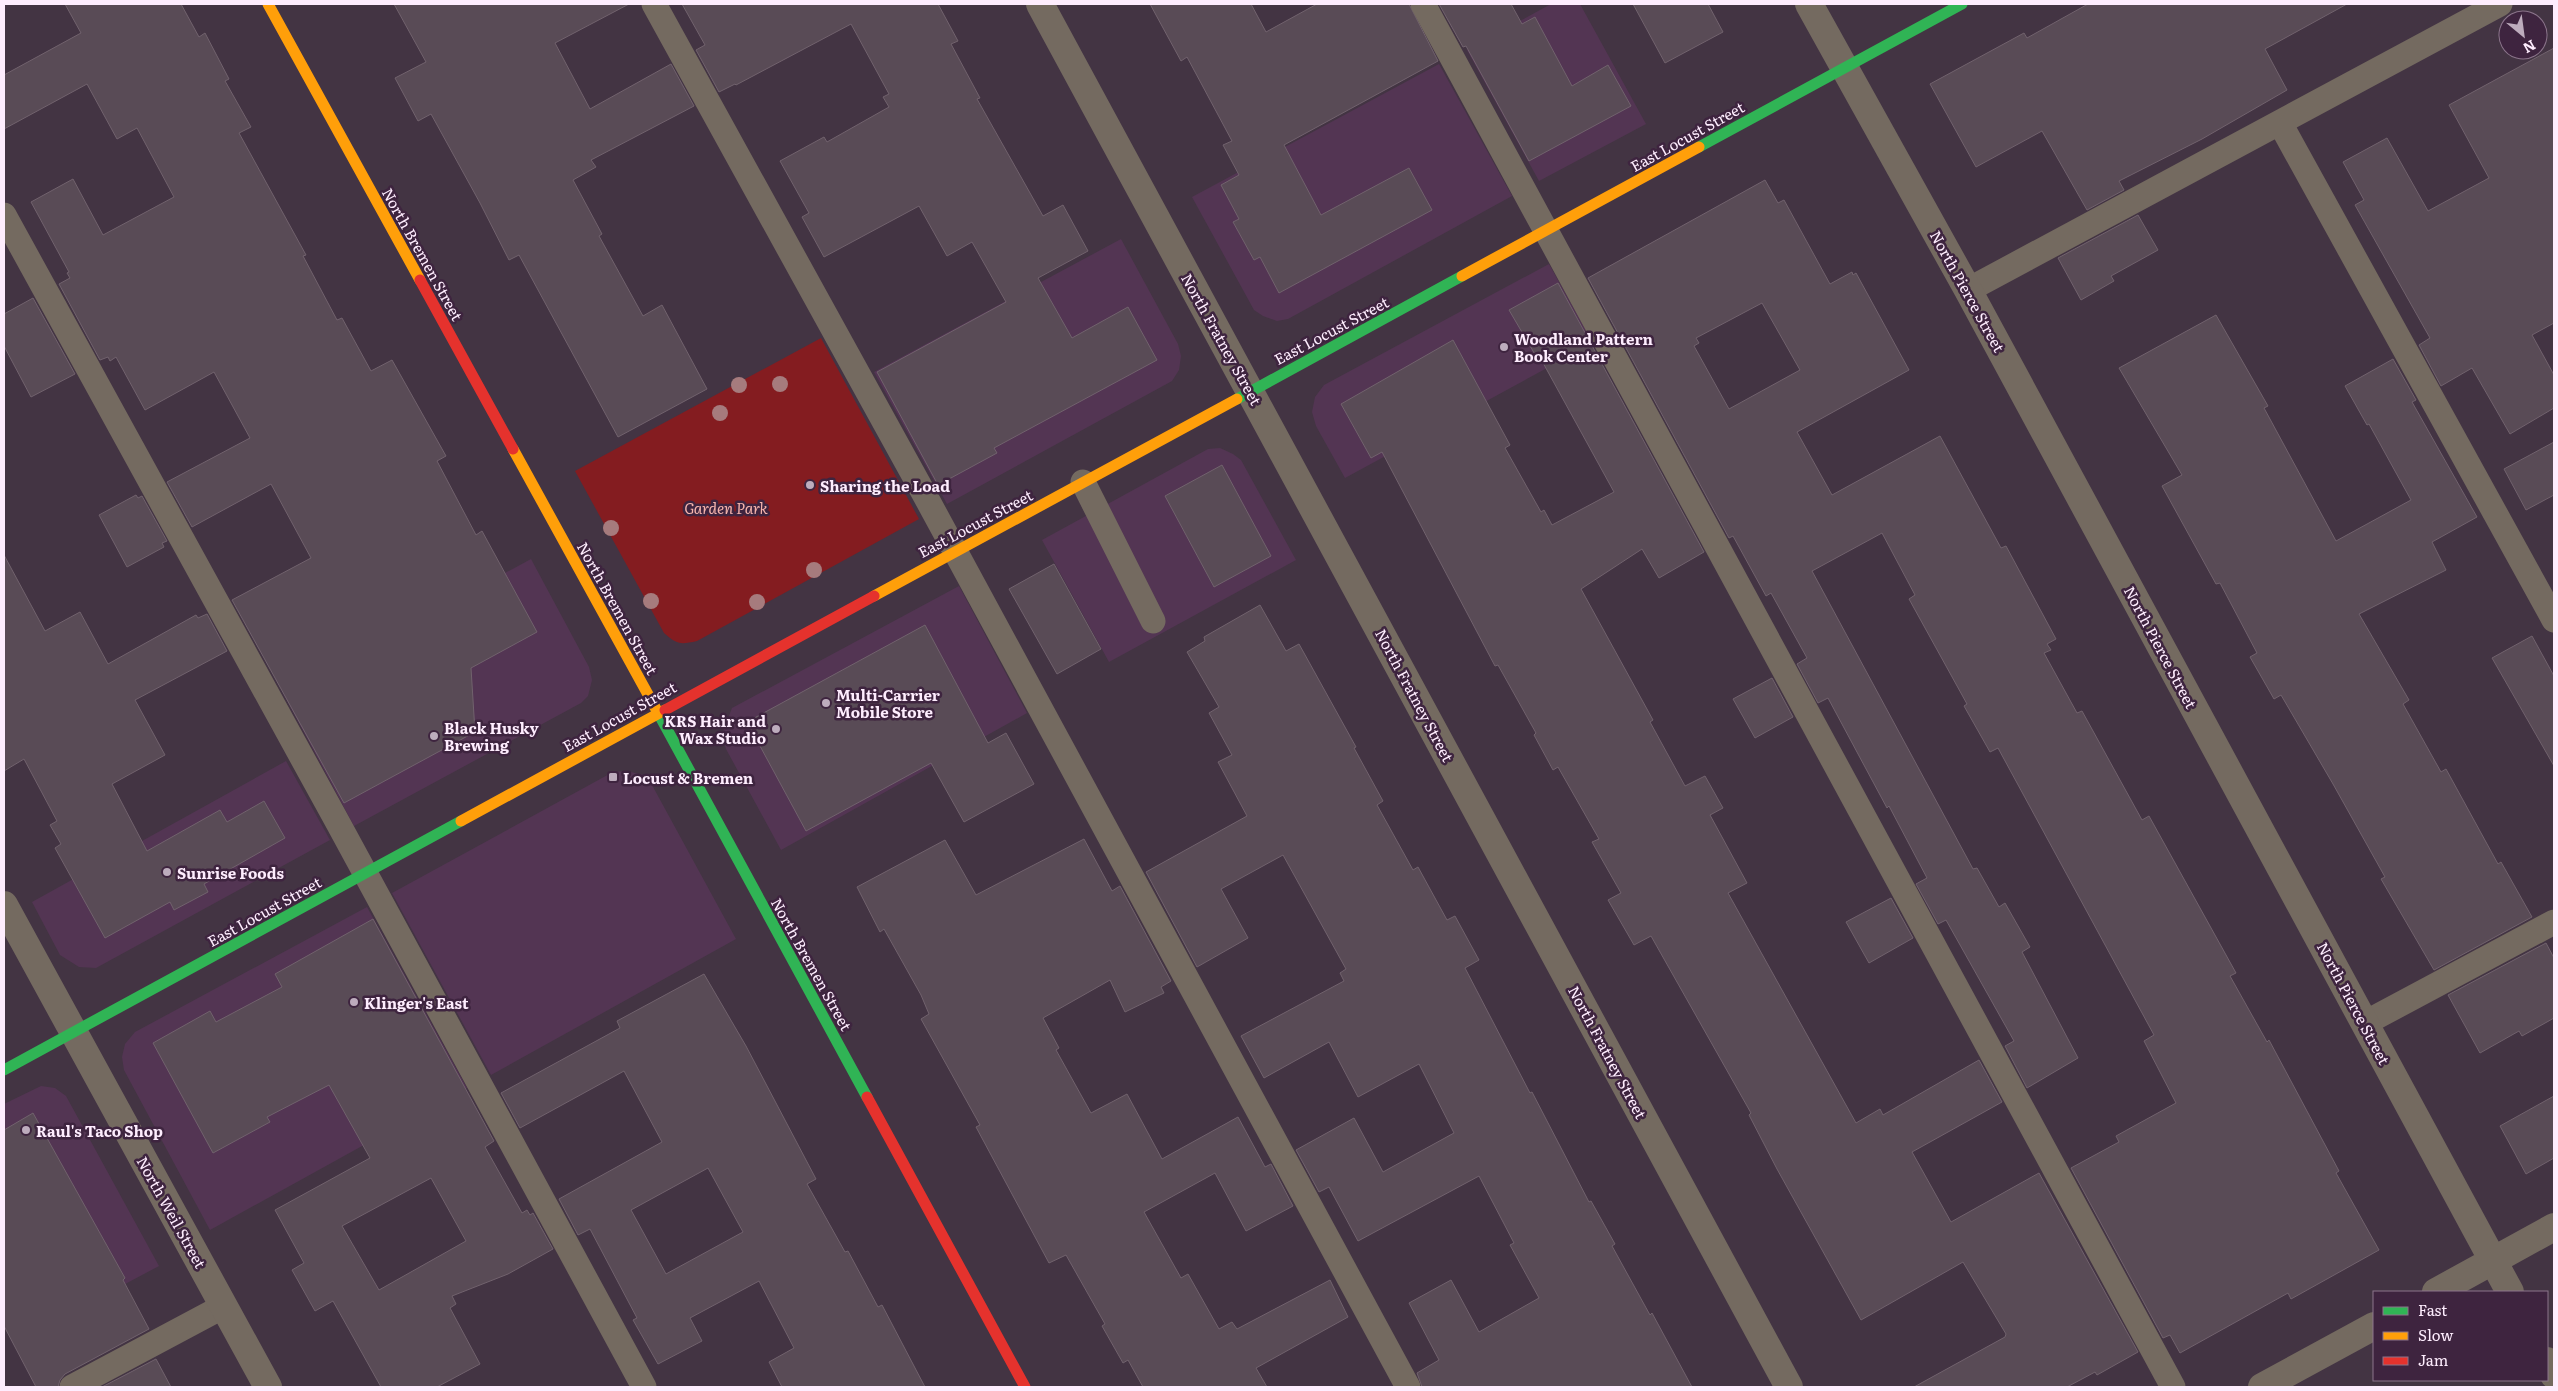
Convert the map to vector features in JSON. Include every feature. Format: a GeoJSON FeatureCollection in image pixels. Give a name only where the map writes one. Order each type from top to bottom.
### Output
{"type":"FeatureCollection","features":[{"type":"Feature","properties":{"kind":"main road","name":"North Bremen Street"},"geometry":{"type":"LineString","coordinates":[[268,4],[658,712],[1025,1387]]}},
{"type":"Feature","properties":{"kind":"main road","name":"East Locust Street"},"geometry":{"type":"LineString","coordinates":[[4,1070],[955,550],[1962,4]]}},
{"type":"Feature","properties":{"kind":"street","name":"North Fratney Street"},"geometry":{"type":"LineString","coordinates":[[1040,4],[1789,1387]]}},
{"type":"Feature","properties":{"kind":"street","name":"North Pierce Street"},"geometry":{"type":"LineString","coordinates":[[1809,4],[1968,290],[2509,1291]]}},
{"type":"Feature","properties":{"kind":"street","name":"North Weil Street"},"geometry":{"type":"LineString","coordinates":[[4,905],[268,1387]]}},
{"type":"Feature","properties":{"kind":"street"},"geometry":{"type":"LineString","coordinates":[[2438,1291],[2554,1227]]}},
{"type":"Feature","properties":{"kind":"street"},"geometry":{"type":"LineString","coordinates":[[2262,1387],[2373,1327]]}},
{"type":"Feature","properties":{"kind":"street"},"geometry":{"type":"LineString","coordinates":[[2548,1363],[2554,1375]]}},
{"type":"Feature","properties":{"kind":"lane"},"geometry":{"type":"LineString","coordinates":[[654,4],[955,550],[1408,1387]]}},
{"type":"Feature","properties":{"kind":"lane"},"geometry":{"type":"LineString","coordinates":[[1423,4],[2173,1387]]}},
{"type":"Feature","properties":{"kind":"lane"},"geometry":{"type":"LineString","coordinates":[[1968,290],[2500,4]]}},
{"type":"Feature","properties":{"kind":"lane"},"geometry":{"type":"LineString","coordinates":[[2280,123],[2554,620]]}},
{"type":"Feature","properties":{"kind":"lane"},"geometry":{"type":"LineString","coordinates":[[4,215],[644,1387]]}},
{"type":"Feature","properties":{"kind":"lane"},"geometry":{"type":"LineString","coordinates":[[1083,482],[1153,622]]}},
{"type":"Feature","properties":{"kind":"lane"},"geometry":{"type":"LineString","coordinates":[[2365,1024],[2554,922]]}},
{"type":"Feature","properties":{"kind":"lane"},"geometry":{"type":"LineString","coordinates":[[72,1387],[224,1306]]}},
{"type":"Feature","properties":{"kind":"shaded area"},"geometry":{"type":"Polygon","coordinates":[[[1551,4],[1580,4],[1646,124],[1539,181],[1467,50],[1551,4]]]}},
{"type":"Feature","properties":{"kind":"shaded area"},"geometry":{"type":"Polygon","coordinates":[[[1439,64],[1512,196],[1288,319],[1277,321],[1263,316],[1254,310],[1192,197],[1439,64]]]}},
{"type":"Feature","properties":{"kind":"shaded area"},"geometry":{"type":"Polygon","coordinates":[[[1121,239],[1178,344],[1181,356],[1179,370],[1172,381],[947,504],[874,372],[1121,239]]]}},
{"type":"Feature","properties":{"kind":"shaded area"},"geometry":{"type":"Polygon","coordinates":[[[1549,264],[1593,343],[1345,478],[1316,426],[1312,412],[1315,397],[1324,385],[1549,264]]]}},
{"type":"Feature","properties":{"kind":"shaded area"},"geometry":{"type":"Polygon","coordinates":[[[1220,448],[1241,460],[1296,560],[1109,662],[1042,540],[1208,449],[1220,448]]]}},
{"type":"Feature","properties":{"kind":"shaded area"},"geometry":{"type":"Polygon","coordinates":[[[531,559],[589,667],[592,680],[588,696],[581,703],[354,826],[283,693],[531,559]]]}},
{"type":"Feature","properties":{"kind":"shaded area"},"geometry":{"type":"Polygon","coordinates":[[[959,586],[1027,713],[781,850],[726,749],[722,734],[732,708],[959,586]]]}},
{"type":"Feature","properties":{"kind":"shaded area"},"geometry":{"type":"Polygon","coordinates":[[[286,761],[330,840],[96,968],[79,967],[60,955],[32,902],[286,761]]]}},
{"type":"Feature","properties":{"kind":"shaded area"},"geometry":{"type":"Polygon","coordinates":[[[627,771],[643,775],[652,785],[736,939],[491,1075],[392,893],[613,772],[627,771]]]}},
{"type":"Feature","properties":{"kind":"shaded area"},"geometry":{"type":"Polygon","coordinates":[[[367,907],[467,1088],[210,1230],[124,1070],[122,1057],[125,1044],[135,1032],[367,907]]]}},
{"type":"Feature","properties":{"kind":"shaded area"},"geometry":{"type":"Polygon","coordinates":[[[41,1086],[55,1088],[66,1096],[159,1266],[63,1317],[4,1211],[4,1104],[41,1086]]]}},
{"type":"Feature","properties":{"kind":"green space","name":"Garden Park"},"geometry":{"type":"Polygon","coordinates":[[[821,338],[919,519],[697,641],[682,643],[675,641],[664,633],[575,471],[821,338]]]}},
{"type":"Feature","properties":{"kind":"building"},"geometry":{"type":"Polygon","coordinates":[[[65,4],[181,4],[199,37],[205,33],[229,79],[225,81],[251,127],[239,133],[306,255],[303,256],[337,320],[342,318],[371,371],[392,360],[446,456],[437,461],[476,535],[482,531],[537,632],[471,668],[475,732],[344,803],[232,600],[311,558],[271,484],[192,527],[167,482],[250,438],[214,372],[145,410],[116,357],[110,361],[108,357],[100,360],[59,284],[70,278],[67,273],[69,272],[31,202],[73,179],[103,235],[174,197],[137,128],[117,139],[87,84],[4,129],[4,75],[81,33],[65,4]]]}},
{"type":"Feature","properties":{"kind":"building"},"geometry":{"type":"Polygon","coordinates":[[[394,4],[629,4],[555,43],[590,109],[671,64],[694,106],[591,160],[596,167],[573,180],[602,234],[599,236],[643,316],[662,305],[707,389],[618,437],[519,255],[509,260],[431,114],[418,121],[395,78],[426,62],[394,4]]]}},
{"type":"Feature","properties":{"kind":"building"},"geometry":{"type":"Polygon","coordinates":[[[682,4],[938,4],[958,41],[951,44],[980,98],[977,99],[1043,216],[1063,205],[1088,251],[1038,278],[1072,338],[1128,307],[1157,360],[994,448],[997,453],[938,485],[877,372],[1006,302],[972,242],[947,256],[919,206],[824,257],[802,217],[809,213],[780,161],[824,137],[827,142],[889,107],[883,97],[889,94],[851,24],[736,85],[719,92],[696,50],[705,45],[682,4]]]}},
{"type":"Feature","properties":{"kind":"building"},"geometry":{"type":"Polygon","coordinates":[[[1150,4],[1251,4],[1266,32],[1317,4],[1409,4],[1438,61],[1284,145],[1321,215],[1409,168],[1432,210],[1279,293],[1260,257],[1254,260],[1233,222],[1239,219],[1221,185],[1239,175],[1223,145],[1232,141],[1187,57],[1181,61],[1150,4]]]}},
{"type":"Feature","properties":{"kind":"building"},"geometry":{"type":"Polygon","coordinates":[[[1439,4],[1511,4],[1522,24],[1535,17],[1572,86],[1608,65],[1631,106],[1529,161],[1466,46],[1463,47],[1439,4]]]}},
{"type":"Feature","properties":{"kind":"building"},"geometry":{"type":"Polygon","coordinates":[[[1633,4],[1708,4],[1723,32],[1665,63],[1633,4]]]}},
{"type":"Feature","properties":{"kind":"building"},"geometry":{"type":"Polygon","coordinates":[[[2088,4],[2347,4],[2265,49],[2287,90],[2202,139],[2119,181],[2124,190],[2087,210],[2042,131],[1976,167],[1930,84],[2024,33],[2027,38],[2088,4]]]}},
{"type":"Feature","properties":{"kind":"building"},"geometry":{"type":"Polygon","coordinates":[[[2554,48],[2554,323],[2532,335],[2554,375],[2554,408],[2510,434],[2472,368],[2441,386],[2419,345],[2430,338],[2355,205],[2364,200],[2343,162],[2387,138],[2428,211],[2489,178],[2449,105],[2532,60],[2548,60],[2548,51],[2554,48]]]}},
{"type":"Feature","properties":{"kind":"building"},"geometry":{"type":"Polygon","coordinates":[[[1765,180],[1778,203],[1784,200],[1830,284],[1852,272],[1853,275],[1856,273],[1909,370],[1797,432],[1832,495],[1940,436],[2001,548],[2006,546],[2056,639],[2047,644],[2051,650],[2044,653],[2077,713],[2082,711],[2142,820],[2149,816],[2236,973],[2230,976],[2267,1042],[2269,1040],[2339,1171],[2336,1173],[2379,1250],[2291,1299],[2288,1293],[2180,1353],[2170,1335],[2163,1338],[2071,1168],[2119,1142],[2116,1136],[2176,1103],[2144,1041],[2154,1035],[1998,748],[1990,752],[1964,706],[1967,704],[1909,599],[1915,595],[1882,533],[1812,571],[1973,869],[1977,868],[1999,907],[2005,903],[2030,947],[2022,952],[2078,1058],[2027,1088],[2005,1046],[2014,1041],[1946,920],[1938,924],[1916,884],[1927,878],[1889,806],[1887,808],[1828,698],[1818,703],[1797,664],[1807,658],[1771,593],[1766,596],[1733,536],[1729,538],[1588,278],[1765,180]],[[1762,303],[1696,338],[1699,343],[1694,346],[1729,409],[1800,370],[1762,303]]]}},
{"type":"Feature","properties":{"kind":"building"},"geometry":{"type":"Polygon","coordinates":[[[2138,215],[2158,250],[2111,276],[2114,281],[2081,300],[2058,258],[2138,215]]]}},
{"type":"Feature","properties":{"kind":"building"},"geometry":{"type":"Polygon","coordinates":[[[1558,283],[1704,552],[1659,578],[1642,549],[1581,589],[1653,720],[1650,722],[1685,786],[1705,776],[1723,808],[1710,815],[1747,883],[1728,893],[1856,1123],[1880,1109],[1883,1115],[1979,1060],[2002,1102],[1912,1152],[1951,1222],[2039,1173],[2138,1352],[2097,1375],[2095,1372],[2067,1387],[1914,1387],[2005,1337],[2006,1334],[1963,1262],[1861,1320],[1777,1169],[1749,1115],[1751,1113],[1651,936],[1634,945],[1608,900],[1621,893],[1592,842],[1599,839],[1558,767],[1553,770],[1534,735],[1536,733],[1498,665],[1495,666],[1382,452],[1371,458],[1341,404],[1453,340],[1510,445],[1505,448],[1541,512],[1544,510],[1552,525],[1614,492],[1542,361],[1540,363],[1509,310],[1558,283]]]}},
{"type":"Feature","properties":{"kind":"building"},"geometry":{"type":"Polygon","coordinates":[[[33,298],[75,374],[31,397],[4,346],[4,314],[33,298]]]}},
{"type":"Feature","properties":{"kind":"building"},"geometry":{"type":"Polygon","coordinates":[[[2216,315],[2268,406],[2264,408],[2336,541],[2411,500],[2369,424],[2367,425],[2345,386],[2393,359],[2416,400],[2412,402],[2477,517],[2432,542],[2446,570],[2359,614],[2409,700],[2403,704],[2441,772],[2446,769],[2498,864],[2501,862],[2532,917],[2434,970],[2381,879],[2385,877],[2281,695],[2274,699],[2250,657],[2257,653],[2220,583],[2216,584],[2162,486],[2182,475],[2119,368],[2216,315]]]}},
{"type":"Feature","properties":{"kind":"building"},"geometry":{"type":"Polygon","coordinates":[[[2554,442],[2554,495],[2526,510],[2504,469],[2554,442]]]}},
{"type":"Feature","properties":{"kind":"building"},"geometry":{"type":"Polygon","coordinates":[[[1222,465],[1271,556],[1214,587],[1165,496],[1222,465]]]}},
{"type":"Feature","properties":{"kind":"building"},"geometry":{"type":"Polygon","coordinates":[[[136,495],[138,498],[142,496],[167,541],[162,543],[164,547],[127,567],[99,515],[136,495]]]}},
{"type":"Feature","properties":{"kind":"building"},"geometry":{"type":"Polygon","coordinates":[[[4,555],[45,631],[80,612],[108,664],[196,615],[198,618],[207,614],[227,651],[135,700],[165,755],[112,784],[147,851],[220,810],[227,822],[264,801],[285,838],[204,884],[208,892],[174,910],[170,902],[105,938],[55,848],[61,844],[50,825],[57,821],[24,759],[4,771],[4,555]]]}},
{"type":"Feature","properties":{"kind":"building"},"geometry":{"type":"Polygon","coordinates":[[[1054,564],[1101,649],[1057,674],[1009,589],[1054,564]]]}},
{"type":"Feature","properties":{"kind":"building"},"geometry":{"type":"Polygon","coordinates":[[[1260,605],[1286,651],[1299,644],[1356,747],[1354,748],[1383,801],[1377,805],[1413,870],[1418,867],[1447,920],[1455,916],[1479,960],[1465,968],[1589,1202],[1591,1201],[1615,1244],[1612,1246],[1650,1315],[1652,1313],[1692,1387],[1422,1387],[1417,1373],[1439,1360],[1409,1303],[1451,1280],[1479,1332],[1539,1298],[1510,1245],[1514,1243],[1479,1176],[1358,1241],[1329,1187],[1319,1192],[1296,1150],[1354,1118],[1383,1172],[1454,1133],[1419,1064],[1358,1097],[1329,1042],[1264,1078],[1241,1036],[1344,981],[1340,973],[1346,969],[1283,855],[1221,889],[1248,938],[1197,967],[1146,872],[1247,816],[1218,762],[1232,755],[1209,713],[1219,707],[1187,652],[1205,641],[1204,637],[1260,605]]]}},
{"type":"Feature","properties":{"kind":"building"},"geometry":{"type":"Polygon","coordinates":[[[925,625],[988,743],[1006,733],[1034,784],[964,822],[931,763],[806,831],[747,722],[925,625]]]}},
{"type":"Feature","properties":{"kind":"building"},"geometry":{"type":"Polygon","coordinates":[[[2532,636],[2554,676],[2554,766],[2492,658],[2532,636]]]}},
{"type":"Feature","properties":{"kind":"building"},"geometry":{"type":"Polygon","coordinates":[[[1772,678],[1793,717],[1755,738],[1733,699],[1772,678]]]}},
{"type":"Feature","properties":{"kind":"building"},"geometry":{"type":"Polygon","coordinates":[[[1084,839],[1112,891],[1120,886],[1171,981],[1161,987],[1164,993],[1125,1012],[1110,980],[1043,1018],[1059,1048],[1056,1050],[1091,1113],[1127,1094],[1162,1159],[1238,1117],[1265,1167],[1271,1164],[1293,1206],[1246,1231],[1215,1173],[1144,1212],[1181,1278],[1188,1274],[1219,1329],[1232,1322],[1237,1329],[1330,1280],[1348,1317],[1256,1368],[1267,1387],[1143,1387],[1128,1360],[1123,1363],[1102,1326],[1105,1324],[1066,1255],[1049,1263],[976,1127],[980,1125],[921,1019],[929,1014],[921,995],[884,929],[880,932],[857,887],[945,840],[976,895],[1084,839]]]}},
{"type":"Feature","properties":{"kind":"building"},"geometry":{"type":"Polygon","coordinates":[[[1891,898],[1913,938],[1869,963],[1846,922],[1891,898]]]}},
{"type":"Feature","properties":{"kind":"building"},"geometry":{"type":"Polygon","coordinates":[[[373,919],[494,1141],[485,1147],[522,1213],[527,1210],[530,1215],[533,1213],[553,1249],[508,1274],[452,1296],[456,1304],[450,1308],[480,1364],[437,1387],[381,1387],[333,1301],[315,1311],[292,1270],[304,1263],[275,1210],[370,1158],[329,1085],[267,1117],[270,1122],[213,1153],[153,1043],[210,1011],[216,1022],[282,987],[275,974],[373,919]],[[431,1178],[342,1226],[379,1290],[466,1241],[431,1178]]]}},
{"type":"Feature","properties":{"kind":"building"},"geometry":{"type":"Polygon","coordinates":[[[2546,943],[2554,958],[2554,1018],[2522,1036],[2519,1031],[2480,1053],[2448,995],[2546,943]]]}},
{"type":"Feature","properties":{"kind":"building"},"geometry":{"type":"Polygon","coordinates":[[[704,974],[746,1046],[816,1179],[807,1184],[845,1252],[848,1251],[878,1307],[882,1305],[925,1387],[782,1387],[769,1362],[794,1348],[759,1281],[690,1318],[702,1341],[658,1364],[633,1320],[637,1318],[590,1229],[578,1235],[559,1199],[662,1142],[624,1071],[520,1128],[501,1093],[620,1028],[617,1021],[704,974]],[[708,1168],[631,1210],[666,1274],[743,1232],[708,1168]]]}},
{"type":"Feature","properties":{"kind":"building"},"geometry":{"type":"Polygon","coordinates":[[[2554,1096],[2554,1158],[2526,1174],[2500,1126],[2554,1096]]]}},
{"type":"Feature","properties":{"kind":"building"},"geometry":{"type":"Polygon","coordinates":[[[33,1113],[125,1278],[123,1280],[149,1329],[65,1374],[60,1380],[58,1387],[36,1387],[4,1326],[4,1130],[33,1113]]]}},
{"type":"Feature","properties":{"kind":"building"},"geometry":{"type":"Polygon","coordinates":[[[156,1359],[171,1387],[102,1387],[156,1359]]]}},
{"type":"Feature","properties":{"kind":"traffic: fast"},"geometry":{"type":"LineString","coordinates":[[1699,147],[1962,4]]}},
{"type":"Feature","properties":{"kind":"traffic: fast"},"geometry":{"type":"LineString","coordinates":[[1237,399],[1462,276]]}},
{"type":"Feature","properties":{"kind":"traffic: fast"},"geometry":{"type":"LineString","coordinates":[[656,709],[867,1097]]}},
{"type":"Feature","properties":{"kind":"traffic: fast"},"geometry":{"type":"LineString","coordinates":[[4,1070],[461,821]]}},
{"type":"Feature","properties":{"kind":"traffic: slow"},"geometry":{"type":"LineString","coordinates":[[268,4],[420,280]]}},
{"type":"Feature","properties":{"kind":"traffic: slow"},"geometry":{"type":"LineString","coordinates":[[1462,276],[1699,147]]}},
{"type":"Feature","properties":{"kind":"traffic: slow"},"geometry":{"type":"LineString","coordinates":[[874,596],[1237,399]]}},
{"type":"Feature","properties":{"kind":"traffic: slow"},"geometry":{"type":"LineString","coordinates":[[513,449],[656,709]]}},
{"type":"Feature","properties":{"kind":"traffic: slow"},"geometry":{"type":"LineString","coordinates":[[461,821],[665,710]]}},
{"type":"Feature","properties":{"kind":"traffic: jam"},"geometry":{"type":"LineString","coordinates":[[420,280],[513,449]]}},
{"type":"Feature","properties":{"kind":"traffic: jam"},"geometry":{"type":"LineString","coordinates":[[665,710],[874,596]]}},
{"type":"Feature","properties":{"kind":"traffic: jam"},"geometry":{"type":"LineString","coordinates":[[867,1097],[1025,1387]]}},
{"type":"Feature","properties":{"kind":"place","name":"Woodland Pattern Book Center"},"geometry":{"type":"Point","coordinates":[1504,347]}},
{"type":"Feature","properties":{"kind":"place","name":"Sharing the Load"},"geometry":{"type":"Point","coordinates":[810,485]}},
{"type":"Feature","properties":{"kind":"place","name":"Multi-Carrier Mobile Store"},"geometry":{"type":"Point","coordinates":[826,703]}},
{"type":"Feature","properties":{"kind":"place","name":"KRS Hair and Wax Studio"},"geometry":{"type":"Point","coordinates":[776,729]}},
{"type":"Feature","properties":{"kind":"place","name":"Black Husky Brewing"},"geometry":{"type":"Point","coordinates":[434,736]}},
{"type":"Feature","properties":{"kind":"place","name":"Locust & Bremen"},"geometry":{"type":"Point","coordinates":[613,777]}},
{"type":"Feature","properties":{"kind":"place","name":"Sunrise Foods"},"geometry":{"type":"Point","coordinates":[167,872]}},
{"type":"Feature","properties":{"kind":"place","name":"Klinger's East"},"geometry":{"type":"Point","coordinates":[354,1002]}},
{"type":"Feature","properties":{"kind":"place","name":"Raul's Taco Shop"},"geometry":{"type":"Point","coordinates":[26,1130]}}]}
